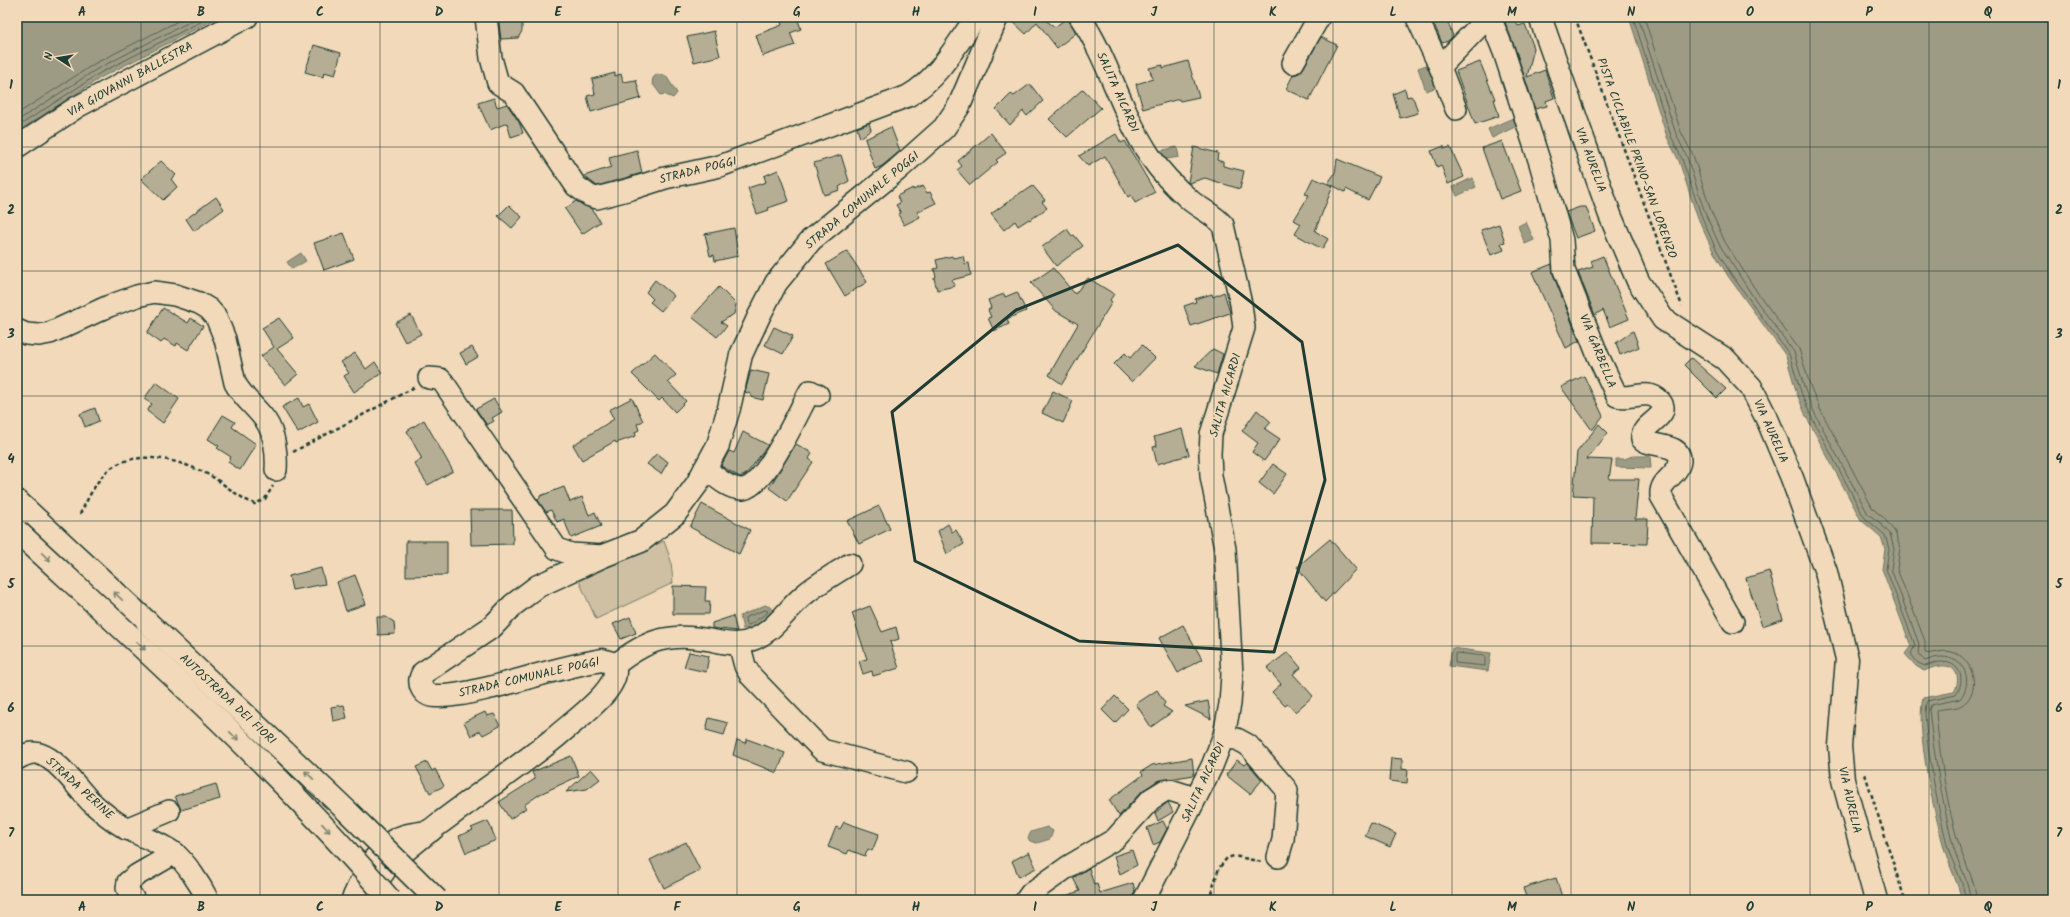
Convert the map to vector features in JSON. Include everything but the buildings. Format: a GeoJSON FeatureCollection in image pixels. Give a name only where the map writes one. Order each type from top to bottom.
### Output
{"type":"FeatureCollection","features":[{"type":"Feature","properties":{"kind":"main road","name":"STRADA COMUNALE POGGI"},"geometry":{"type":"LineString","coordinates":[[367,900],[377,881],[389,865],[431,831],[524,763],[581,716],[602,696],[615,675],[614,666],[608,661],[592,662],[471,692],[440,696],[425,693],[420,683],[420,678],[427,669],[492,627],[513,605],[538,586],[603,556],[641,541],[675,514],[697,484],[724,427],[741,355],[776,283],[811,240],[897,170],[944,128],[959,106],[997,17]]}},
{"type":"Feature","properties":{"kind":"main road","name":"VIA AURELIA"},"geometry":{"type":"LineString","coordinates":[[1540,17],[1610,215],[1638,281],[1663,319],[1725,359],[1751,387],[1792,478],[1826,572],[1847,659],[1840,746],[1843,780],[1876,900]]}},
{"type":"Feature","properties":{"kind":"main road","name":"AUTOSTRADA DEI FIORI"},"geometry":{"type":"LineString","coordinates":[[17,501],[347,811],[437,900]]}},
{"type":"Feature","properties":{"kind":"main road","name":"AUTOSTRADA DEI FIORI"},"geometry":{"type":"LineString","coordinates":[[17,531],[264,764],[326,829],[390,900]]}},
{"type":"Feature","properties":{"kind":"street","name":"VIA GIOVANNI BALLESTRA"},"geometry":{"type":"LineString","coordinates":[[17,147],[88,100],[247,17]]}},
{"type":"Feature","properties":{"kind":"street","name":"STRADA POGGI"},"geometry":{"type":"LineString","coordinates":[[486,17],[491,58],[498,83],[514,94],[576,186],[590,196],[597,198],[631,190],[652,181],[734,162],[908,96],[918,91],[932,78],[976,17]]}},
{"type":"Feature","properties":{"kind":"street","name":"SALITA AICARDI"},"geometry":{"type":"LineString","coordinates":[[1080,17],[1098,49],[1126,113],[1150,157],[1181,192],[1217,218],[1222,225],[1241,304],[1244,328],[1212,434],[1210,454],[1211,476],[1225,549],[1232,668],[1230,704],[1223,738],[1212,766],[1144,900]]}},
{"type":"Feature","properties":{"kind":"street"},"geometry":{"type":"LineString","coordinates":[[1293,63],[1318,17]]}},
{"type":"Feature","properties":{"kind":"street","name":"VIA GARBELLA"},"geometry":{"type":"LineString","coordinates":[[1440,66],[1489,17],[1504,52],[1540,163],[1562,240],[1564,270],[1598,356],[1617,396],[1626,398],[1637,395],[1649,396],[1661,402],[1663,407],[1661,416],[1648,426],[1642,434],[1642,440],[1677,452],[1680,462],[1678,467],[1663,484],[1661,496],[1733,622]]}},
{"type":"Feature","properties":{"kind":"street"},"geometry":{"type":"LineString","coordinates":[[1417,18],[1440,66],[1456,109]]}},
{"type":"Feature","properties":{"kind":"street"},"geometry":{"type":"LineString","coordinates":[[17,330],[26,334],[45,334],[109,306],[154,292],[175,294],[199,303],[209,309],[216,317],[225,339],[235,383],[271,429],[276,466]]}},
{"type":"Feature","properties":{"kind":"street"},"geometry":{"type":"LineString","coordinates":[[429,378],[443,382],[557,549],[571,554],[603,556]]}},
{"type":"Feature","properties":{"kind":"street"},"geometry":{"type":"LineString","coordinates":[[705,468],[731,486],[742,489],[748,488],[761,477],[777,454],[810,391],[818,395]]}},
{"type":"Feature","properties":{"kind":"street"},"geometry":{"type":"LineString","coordinates":[[614,666],[631,652],[659,639],[680,636],[739,643],[761,636],[775,626],[805,594],[850,564]]}},
{"type":"Feature","properties":{"kind":"street"},"geometry":{"type":"LineString","coordinates":[[739,643],[745,666],[751,676],[822,750],[906,772]]}},
{"type":"Feature","properties":{"kind":"street"},"geometry":{"type":"LineString","coordinates":[[1223,738],[1237,739],[1248,745],[1287,790],[1283,840],[1278,857]]}},
{"type":"Feature","properties":{"kind":"street","name":"STRADA PERINE"},"geometry":{"type":"LineString","coordinates":[[17,759],[33,752],[50,760],[69,777],[91,801],[126,829],[175,853],[190,872],[208,900]]}},
{"type":"Feature","properties":{"kind":"street"},"geometry":{"type":"LineString","coordinates":[[1026,900],[1031,893],[1069,866],[1115,839],[1151,799],[1164,791],[1170,790],[1195,798]]}},
{"type":"Feature","properties":{"kind":"street"},"geometry":{"type":"LineString","coordinates":[[126,829],[169,812]]}},
{"type":"Feature","properties":{"kind":"street"},"geometry":{"type":"LineString","coordinates":[[352,900],[368,868],[393,841],[402,836],[431,831]]}},
{"type":"Feature","properties":{"kind":"street"},"geometry":{"type":"LineString","coordinates":[[134,900],[127,888],[128,882],[137,875],[175,853]]}},
{"type":"Feature","properties":{"kind":"path","name":"PISTA CICLABILE PRINO-SAN LORENZO"},"geometry":{"type":"LineString","coordinates":[[1575,17],[1682,306]]}},
{"type":"Feature","properties":{"kind":"path"},"geometry":{"type":"LineString","coordinates":[[80,514],[94,488],[111,469],[122,463],[134,460],[160,459],[183,464],[212,476],[255,504],[269,495],[275,481],[276,466],[323,435],[401,396],[429,378]]}},
{"type":"Feature","properties":{"kind":"path"},"geometry":{"type":"LineString","coordinates":[[1865,774],[1904,900]]}},
{"type":"Feature","properties":{"kind":"path"},"geometry":{"type":"LineString","coordinates":[[1209,900],[1219,868],[1226,858],[1234,856],[1247,860],[1274,863],[1278,857]]}},
{"type":"Feature","properties":{"kind":"highlighted area"},"geometry":{"type":"Polygon","coordinates":[[[1178,245],[1302,342],[1325,480],[1274,652],[1079,641],[915,561],[892,412],[1016,310],[1178,245]]]}},
{"type":"Feature","properties":{"kind":"shaded area"},"geometry":{"type":"Polygon","coordinates":[[[664,541],[671,561],[673,583],[596,619],[579,581],[664,541]]]}},
{"type":"Feature","properties":{"kind":"water"},"geometry":{"type":"Polygon","coordinates":[[[17,17],[219,17],[102,77],[17,132],[17,17]]]}},
{"type":"Feature","properties":{"kind":"water"},"geometry":{"type":"Polygon","coordinates":[[[1629,17],[2053,17],[2053,900],[1962,900],[1945,851],[1936,817],[1927,774],[1921,712],[1923,698],[1954,692],[1957,683],[1956,674],[1954,670],[1946,666],[1936,666],[1924,671],[1916,666],[1905,654],[1911,646],[1882,569],[1885,549],[1881,537],[1861,520],[1806,416],[1797,394],[1786,356],[1728,276],[1712,249],[1697,216],[1679,161],[1667,137],[1629,17]]]}},
{"type":"Feature","properties":{"kind":"water"},"geometry":{"type":"Polygon","coordinates":[[[1429,64],[1437,87],[1426,91],[1418,68],[1429,64]]]}},
{"type":"Feature","properties":{"kind":"water"},"geometry":{"type":"Polygon","coordinates":[[[657,74],[666,76],[677,93],[673,98],[664,94],[661,95],[652,83],[653,78],[657,74]]]}},
{"type":"Feature","properties":{"kind":"water"},"geometry":{"type":"Polygon","coordinates":[[[1513,118],[1517,126],[1492,138],[1488,129],[1513,118]]]}},
{"type":"Feature","properties":{"kind":"water"},"geometry":{"type":"Polygon","coordinates":[[[1177,147],[1179,157],[1161,160],[1159,151],[1177,147]]]}},
{"type":"Feature","properties":{"kind":"water"},"geometry":{"type":"Polygon","coordinates":[[[1472,178],[1476,187],[1457,196],[1453,187],[1472,178]]]}},
{"type":"Feature","properties":{"kind":"water"},"geometry":{"type":"Polygon","coordinates":[[[1526,222],[1534,240],[1525,244],[1518,226],[1526,222]]]}},
{"type":"Feature","properties":{"kind":"water"},"geometry":{"type":"Polygon","coordinates":[[[301,253],[306,261],[292,269],[287,262],[301,253]]]}},
{"type":"Feature","properties":{"kind":"water"},"geometry":{"type":"Polygon","coordinates":[[[1632,456],[1650,456],[1651,468],[1616,467],[1616,459],[1625,459],[1632,456]]]}},
{"type":"Feature","properties":{"kind":"water"},"geometry":{"type":"Polygon","coordinates":[[[765,605],[770,607],[773,611],[772,615],[751,628],[743,629],[740,616],[765,605]]]}},
{"type":"Feature","properties":{"kind":"water"},"geometry":{"type":"Polygon","coordinates":[[[1452,648],[1491,653],[1488,671],[1449,666],[1452,648]]]}},
{"type":"Feature","properties":{"kind":"water"},"geometry":{"type":"Polygon","coordinates":[[[1047,827],[1053,831],[1050,839],[1037,843],[1030,841],[1028,838],[1031,832],[1047,827]]]}}]}
